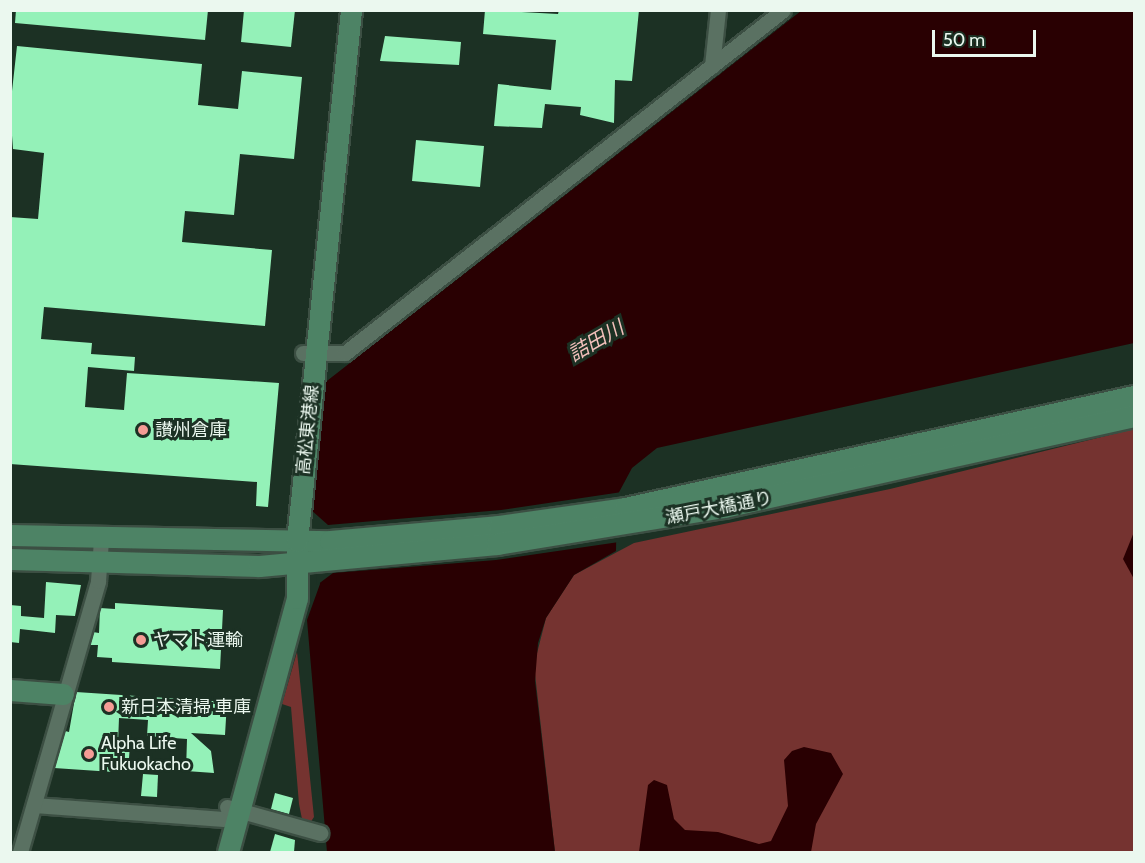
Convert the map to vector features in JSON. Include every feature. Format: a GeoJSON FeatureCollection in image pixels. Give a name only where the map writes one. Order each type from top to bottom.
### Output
{"type":"FeatureCollection","features":[{"type":"Feature","properties":{"kind":"street","name":"高松東港線"},"geometry":{"type":"LineString","coordinates":[[230,812],[297,598],[297,541],[337,10]]}},
{"type":"Feature","properties":{"kind":"street","name":"高松東港線"},"geometry":{"type":"LineString","coordinates":[[310,353],[351,10]]}},
{"type":"Feature","properties":{"kind":"street"},"geometry":{"type":"LineString","coordinates":[[712,66],[718,10]]}},
{"type":"Feature","properties":{"kind":"street"},"geometry":{"type":"LineString","coordinates":[[310,353],[345,353],[783,10]]}},
{"type":"Feature","properties":{"kind":"street","name":"瀬戸大橋通り"},"geometry":{"type":"LineString","coordinates":[[297,541],[624,517],[1134,396]]}},
{"type":"Feature","properties":{"kind":"street","name":"瀬戸大橋通り"},"geometry":{"type":"LineString","coordinates":[[297,563],[624,517],[1134,416]]}},
{"type":"Feature","properties":{"kind":"street"},"geometry":{"type":"LineString","coordinates":[[10,535],[101,540],[297,541]]}},
{"type":"Feature","properties":{"kind":"street"},"geometry":{"type":"LineString","coordinates":[[20,852],[101,564],[101,540]]}},
{"type":"Feature","properties":{"kind":"street"},"geometry":{"type":"LineString","coordinates":[[10,559],[101,564],[297,563]]}},
{"type":"Feature","properties":{"kind":"street"},"geometry":{"type":"LineString","coordinates":[[10,690],[63,694]]}},
{"type":"Feature","properties":{"kind":"street"},"geometry":{"type":"LineString","coordinates":[[34,805],[230,812],[320,833]]}},
{"type":"Feature","properties":{"kind":"street"},"geometry":{"type":"LineString","coordinates":[[214,852],[230,812]]}},
{"type":"Feature","properties":{"kind":"street"},"geometry":{"type":"LineString","coordinates":[[228,852],[230,812]]}},
{"type":"Feature","properties":{"kind":"shaded area"},"geometry":{"type":"Polygon","coordinates":[[[1134,429],[1134,852],[555,852],[534,665],[546,618],[574,575],[634,543],[890,489],[1134,429]]]}},
{"type":"Feature","properties":{"kind":"shaded area"},"geometry":{"type":"Polygon","coordinates":[[[297,652],[314,817],[310,823],[303,824],[299,804],[291,707],[282,704],[297,652]]]}},
{"type":"Feature","properties":{"kind":"water","name":"詰田川"},"geometry":{"type":"Polygon","coordinates":[[[801,11],[1134,11],[1134,343],[657,448],[632,468],[617,496],[616,551],[574,575],[546,618],[538,643],[535,681],[555,852],[327,852],[307,620],[320,584],[312,507],[323,384],[801,11]]]}},
{"type":"Feature","properties":{"kind":"water"},"geometry":{"type":"Polygon","coordinates":[[[1134,532],[1134,579],[1123,559],[1134,532]]]}},
{"type":"Feature","properties":{"kind":"water"},"geometry":{"type":"Polygon","coordinates":[[[804,747],[831,753],[843,774],[816,824],[811,852],[639,852],[648,785],[654,780],[667,785],[674,819],[685,830],[718,832],[759,844],[771,841],[788,806],[784,760],[792,751],[804,747]]]}},
{"type":"Feature","properties":{"kind":"pier"},"geometry":{"type":"Polygon","coordinates":[[[622,492],[619,542],[496,560],[333,573],[317,585],[310,509],[328,525],[501,510],[622,492]]]}},
{"type":"Feature","properties":{"kind":"building"},"geometry":{"type":"Polygon","coordinates":[[[16,10],[208,10],[205,40],[15,23],[16,10]]]}},
{"type":"Feature","properties":{"kind":"building"},"geometry":{"type":"Polygon","coordinates":[[[244,10],[295,10],[291,47],[241,42],[244,10]]]}},
{"type":"Feature","properties":{"kind":"building"},"geometry":{"type":"Polygon","coordinates":[[[485,10],[558,14],[559,10],[639,10],[632,81],[615,80],[614,123],[580,115],[581,107],[545,104],[542,128],[494,126],[498,84],[551,90],[556,40],[483,34],[485,10]]]}},
{"type":"Feature","properties":{"kind":"building"},"geometry":{"type":"Polygon","coordinates":[[[385,36],[461,42],[459,65],[380,61],[385,36]]]}},
{"type":"Feature","properties":{"kind":"building"},"geometry":{"type":"Polygon","coordinates":[[[17,46],[202,64],[198,105],[238,109],[242,71],[302,77],[294,159],[240,154],[234,215],[185,211],[182,242],[272,250],[265,326],[44,307],[41,339],[92,343],[91,354],[135,357],[134,371],[88,367],[85,407],[124,410],[127,373],[279,383],[268,507],[256,506],[257,482],[10,464],[10,217],[38,219],[44,153],[13,149],[10,109],[17,46]]]}},
{"type":"Feature","properties":{"kind":"building"},"geometry":{"type":"Polygon","coordinates":[[[416,140],[484,146],[480,187],[412,181],[416,140]]]}},
{"type":"Feature","properties":{"kind":"building"},"geometry":{"type":"Polygon","coordinates":[[[46,582],[81,585],[75,616],[56,615],[55,633],[20,629],[19,643],[10,642],[10,605],[21,606],[21,616],[44,618],[46,582]]]}},
{"type":"Feature","properties":{"kind":"building"},"geometry":{"type":"Polygon","coordinates":[[[115,603],[223,610],[220,669],[112,662],[112,658],[97,657],[98,645],[91,645],[91,640],[93,632],[99,633],[100,608],[115,609],[115,603]]]}},
{"type":"Feature","properties":{"kind":"building"},"geometry":{"type":"Polygon","coordinates":[[[76,692],[227,702],[225,735],[191,733],[211,751],[214,773],[186,771],[187,739],[147,736],[148,720],[119,718],[118,743],[130,744],[128,773],[54,768],[65,731],[69,732],[76,692]]]}},
{"type":"Feature","properties":{"kind":"building"},"geometry":{"type":"Polygon","coordinates":[[[143,774],[158,775],[157,797],[141,796],[143,774]]]}},
{"type":"Feature","properties":{"kind":"building"},"geometry":{"type":"Polygon","coordinates":[[[275,793],[293,798],[289,814],[271,809],[275,793]]]}},
{"type":"Feature","properties":{"kind":"building"},"geometry":{"type":"Polygon","coordinates":[[[275,834],[295,840],[294,852],[270,852],[275,834]]]}},
{"type":"Feature","properties":{"kind":"place","name":"讃州倉庫"},"geometry":{"type":"Point","coordinates":[143,430]}},
{"type":"Feature","properties":{"kind":"place","name":"ヤマト運輸"},"geometry":{"type":"Point","coordinates":[141,640]}},
{"type":"Feature","properties":{"kind":"place","name":"新日本清掃 車庫"},"geometry":{"type":"Point","coordinates":[109,707]}},
{"type":"Feature","properties":{"kind":"place","name":"Alpha Life Fukuokacho"},"geometry":{"type":"Point","coordinates":[89,754]}}]}
